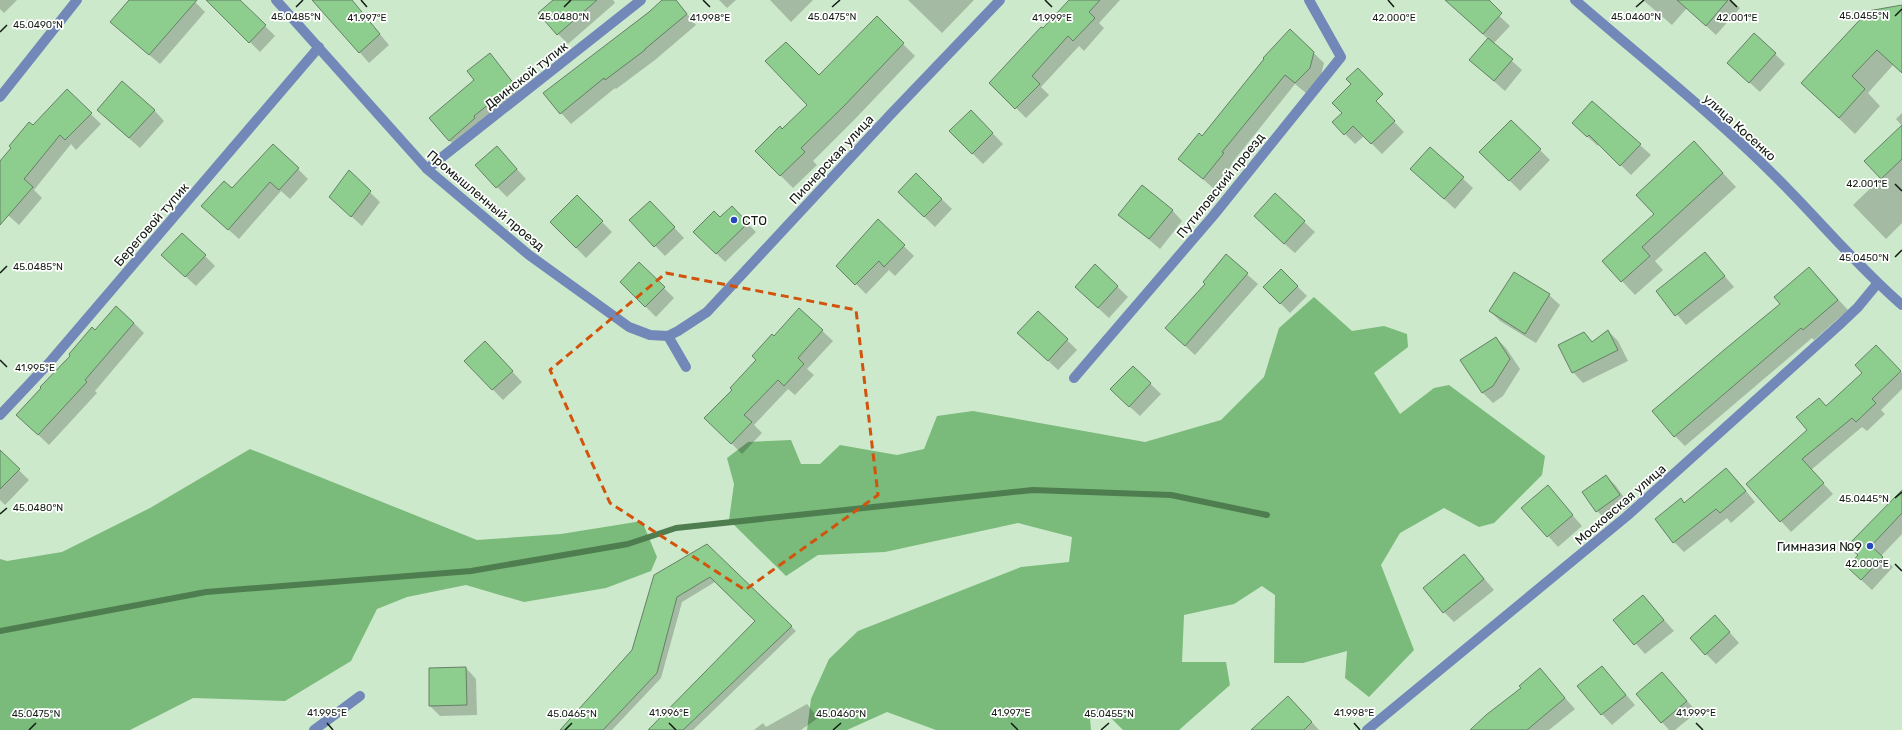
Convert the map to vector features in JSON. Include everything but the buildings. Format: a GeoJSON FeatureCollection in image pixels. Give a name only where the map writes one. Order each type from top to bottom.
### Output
{"type":"FeatureCollection","features":[{"type":"Feature","properties":{"kind":"street"},"geometry":{"type":"LineString","coordinates":[[0,97],[77,0]]}},
{"type":"Feature","properties":{"kind":"street","name":"Промышленный проезд"},"geometry":{"type":"LineString","coordinates":[[276,0],[319,47],[367,104],[427,169],[529,255],[629,328],[650,335],[668,336],[678,332]]}},
{"type":"Feature","properties":{"kind":"street","name":"Двинской тупик"},"geometry":{"type":"LineString","coordinates":[[427,169],[641,0]]}},
{"type":"Feature","properties":{"kind":"street","name":"Пионерская улица"},"geometry":{"type":"LineString","coordinates":[[678,332],[707,312],[728,291],[891,114],[1000,0]]}},
{"type":"Feature","properties":{"kind":"street","name":"Путиловский проезд"},"geometry":{"type":"LineString","coordinates":[[1074,378],[1213,216],[1341,58],[1309,0]]}},
{"type":"Feature","properties":{"kind":"street","name":"улица Косенко"},"geometry":{"type":"LineString","coordinates":[[1576,0],[1733,137],[1776,178],[1877,284],[1902,305]]}},
{"type":"Feature","properties":{"kind":"street","name":"Береговой тупик"},"geometry":{"type":"LineString","coordinates":[[0,415],[49,363],[319,47]]}},
{"type":"Feature","properties":{"kind":"street","name":"Московская улица"},"geometry":{"type":"LineString","coordinates":[[1367,730],[1627,516],[1838,326],[1858,307],[1877,284]]}},
{"type":"Feature","properties":{"kind":"street"},"geometry":{"type":"LineString","coordinates":[[668,336],[686,367]]}},
{"type":"Feature","properties":{"kind":"street"},"geometry":{"type":"LineString","coordinates":[[314,730],[360,696]]}},
{"type":"Feature","properties":{"kind":"highlighted area"},"geometry":{"type":"Polygon","coordinates":[[[666,273],[856,310],[878,495],[745,590],[610,503],[550,370],[666,273]]]}},
{"type":"Feature","properties":{"kind":"green space"},"geometry":{"type":"Polygon","coordinates":[[[1314,297],[1352,331],[1384,326],[1407,334],[1408,347],[1374,373],[1400,414],[1434,388],[1449,385],[1545,456],[1542,475],[1494,523],[1479,527],[1444,508],[1400,533],[1381,565],[1414,650],[1369,697],[1345,678],[1347,651],[1303,663],[1274,663],[1275,595],[1262,586],[1234,604],[1184,615],[1182,662],[1226,662],[1230,685],[1179,730],[1123,730],[1105,712],[1090,719],[1091,730],[936,730],[887,712],[847,730],[807,730],[811,699],[829,659],[858,631],[1021,567],[1069,562],[1072,537],[1018,523],[885,552],[818,555],[786,576],[729,520],[734,484],[727,458],[748,442],[791,440],[801,464],[820,464],[840,445],[897,455],[924,449],[937,416],[973,411],[1145,442],[1221,420],[1264,377],[1279,328],[1314,297]]]}},
{"type":"Feature","properties":{"kind":"green space"},"geometry":{"type":"Polygon","coordinates":[[[250,449],[477,540],[561,534],[642,521],[657,557],[651,571],[606,588],[524,602],[466,585],[407,597],[377,609],[351,661],[285,701],[193,698],[130,730],[0,730],[0,559],[7,561],[62,552],[150,508],[250,449]]]}},
{"type":"Feature","properties":{"kind":"waterway"},"geometry":{"type":"LineString","coordinates":[[0,631],[206,592],[471,571],[628,544],[676,528],[1033,490],[1171,495],[1267,515]]}},
{"type":"Feature","properties":{"kind":"place","name":"СТО"},"geometry":{"type":"Point","coordinates":[734,220]}},
{"type":"Feature","properties":{"kind":"place","name":"Гимназия №9"},"geometry":{"type":"Point","coordinates":[1870,546]}}]}
